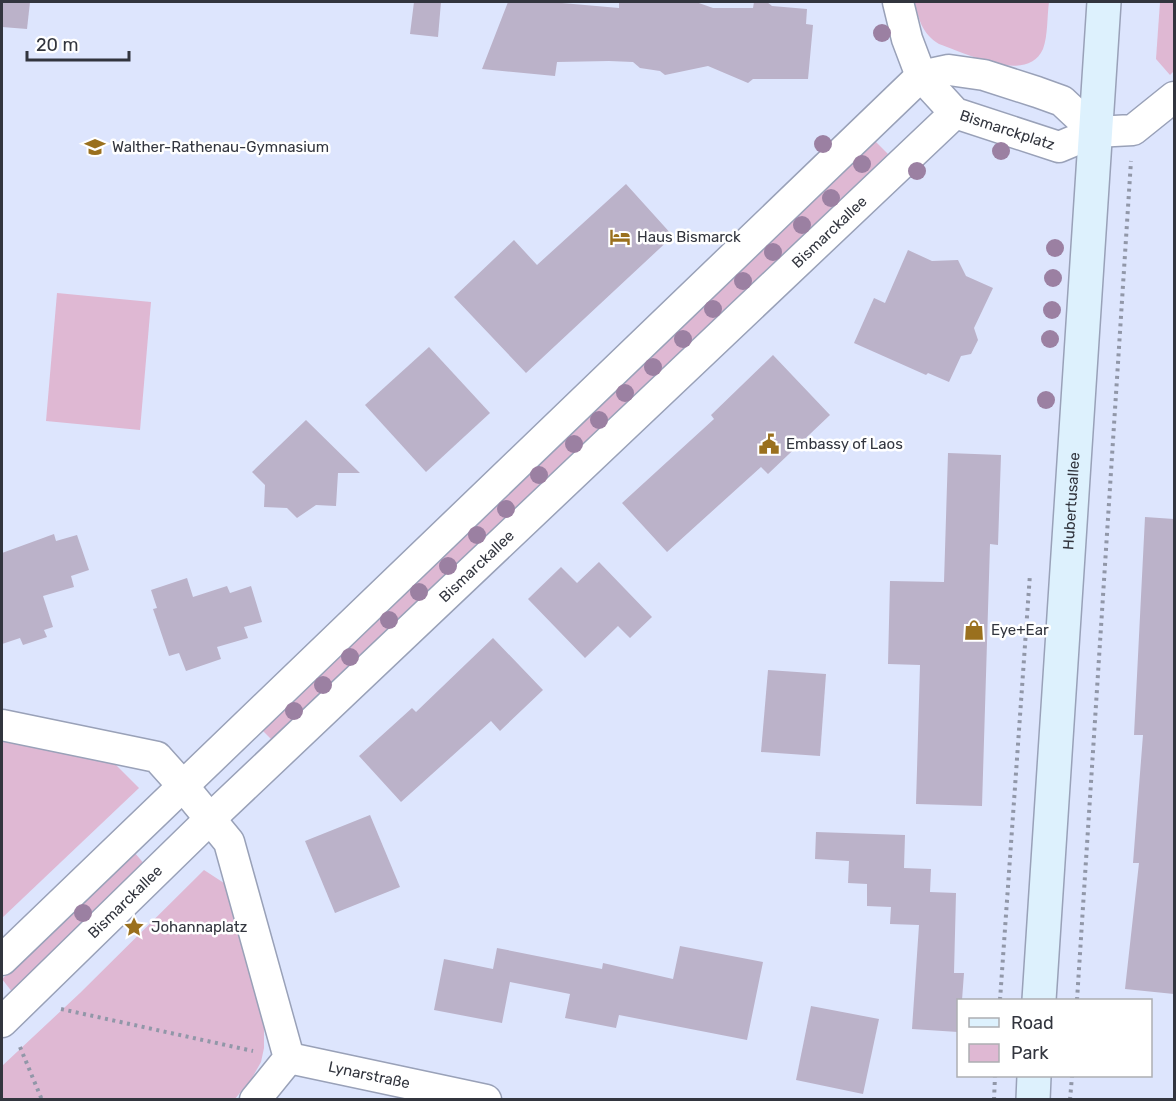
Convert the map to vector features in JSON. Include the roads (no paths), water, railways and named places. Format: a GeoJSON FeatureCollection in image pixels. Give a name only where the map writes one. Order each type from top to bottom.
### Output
{"type":"FeatureCollection","features":[{"type":"Feature","properties":{"kind":"main road","name":"Hubertusallee"},"geometry":{"type":"LineString","coordinates":[[1039,999],[1104,2]]}},
{"type":"Feature","properties":{"kind":"main road"},"geometry":{"type":"LineString","coordinates":[[1033,1100],[1034,1077]]}},
{"type":"Feature","properties":{"kind":"street","name":"Bismarckplatz"},"geometry":{"type":"LineString","coordinates":[[898,2],[907,39],[921,76],[955,113],[1059,147],[1095,132],[1133,130],[1174,97]]}},
{"type":"Feature","properties":{"kind":"street"},"geometry":{"type":"LineString","coordinates":[[2,960],[921,76],[949,70],[984,75],[1037,92],[1062,102],[1095,132]]}},
{"type":"Feature","properties":{"kind":"street","name":"Bismarckallee"},"geometry":{"type":"LineString","coordinates":[[10,1033],[210,819],[955,113]]}},
{"type":"Feature","properties":{"kind":"street"},"geometry":{"type":"LineString","coordinates":[[2,725],[157,757],[229,842],[289,1059],[255,1100]]}},
{"type":"Feature","properties":{"kind":"street","name":"Lynarstraße"},"geometry":{"type":"LineString","coordinates":[[289,1059],[486,1100]]}},
{"type":"Feature","properties":{"kind":"place","name":"Walther-Rathenau-Gymnasium"},"geometry":{"type":"Point","coordinates":[95,147]}},
{"type":"Feature","properties":{"kind":"place","name":"Haus Bismarck"},"geometry":{"type":"Point","coordinates":[620,237]}},
{"type":"Feature","properties":{"kind":"place","name":"Embassy of Laos"},"geometry":{"type":"Point","coordinates":[769,444]}},
{"type":"Feature","properties":{"kind":"place","name":"Eye+Ear"},"geometry":{"type":"Point","coordinates":[974,630]}},
{"type":"Feature","properties":{"kind":"place","name":"Johannaplatz"},"geometry":{"type":"Point","coordinates":[134,927]}}]}
